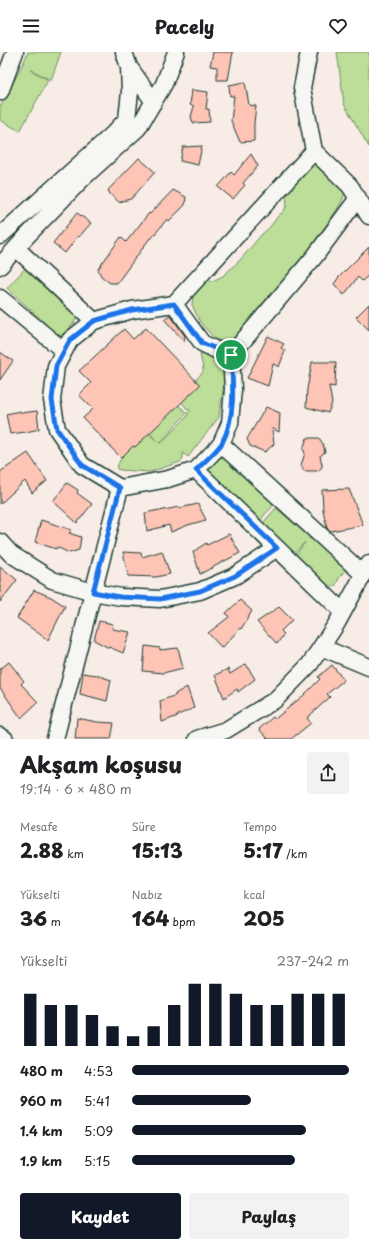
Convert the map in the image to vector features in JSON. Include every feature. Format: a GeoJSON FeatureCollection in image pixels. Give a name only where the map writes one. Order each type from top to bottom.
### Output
{"type":"FeatureCollection","features":[{"type":"Feature","properties":{"kind":"street"},"geometry":{"type":"LineString","coordinates":[[0,92],[15,52]]}},
{"type":"Feature","properties":{"kind":"street"},"geometry":{"type":"LineString","coordinates":[[0,266],[84,177],[138,128],[164,84],[176,52]]}},
{"type":"Feature","properties":{"kind":"street"},"geometry":{"type":"LineString","coordinates":[[310,52],[302,88],[314,151],[350,186],[369,216]]}},
{"type":"Feature","properties":{"kind":"street"},"geometry":{"type":"LineString","coordinates":[[126,59],[154,102]]}},
{"type":"Feature","properties":{"kind":"street"},"geometry":{"type":"LineString","coordinates":[[0,236],[114,134],[127,119],[130,92],[126,59]]}},
{"type":"Feature","properties":{"kind":"street"},"geometry":{"type":"LineString","coordinates":[[314,151],[174,304],[132,310],[94,321],[70,340],[56,366],[52,400],[57,429],[82,465],[120,488],[168,479],[196,470],[221,444],[230,423],[233,389],[231,355],[315,256],[358,198]]}},
{"type":"Feature","properties":{"kind":"street"},"geometry":{"type":"LineString","coordinates":[[16,248],[94,321]]}},
{"type":"Feature","properties":{"kind":"street"},"geometry":{"type":"LineString","coordinates":[[0,298],[64,351]]}},
{"type":"Feature","properties":{"kind":"street"},"geometry":{"type":"LineString","coordinates":[[174,304],[202,343],[231,355]]}},
{"type":"Feature","properties":{"kind":"street"},"geometry":{"type":"LineString","coordinates":[[197,739],[226,730],[275,700],[310,664],[322,647],[366,569],[221,444]]}},
{"type":"Feature","properties":{"kind":"street"},"geometry":{"type":"LineString","coordinates":[[196,470],[343,612]]}},
{"type":"Feature","properties":{"kind":"street"},"geometry":{"type":"LineString","coordinates":[[54,739],[120,488]]}},
{"type":"Feature","properties":{"kind":"street"},"geometry":{"type":"LineString","coordinates":[[0,542],[11,554],[52,580],[93,592],[120,597],[160,599],[200,591],[235,576],[277,548]]}},
{"type":"Feature","properties":{"kind":"street"},"geometry":{"type":"LineString","coordinates":[[322,647],[369,666]]}},
{"type":"Feature","properties":{"kind":"street"},"geometry":{"type":"LineString","coordinates":[[0,736],[5,739]]}},
{"type":"Feature","properties":{"kind":"green space"},"geometry":{"type":"Polygon","coordinates":[[[28,52],[61,52],[51,80],[31,70],[48,80],[20,131],[0,120],[0,107],[28,52]]]}},
{"type":"Feature","properties":{"kind":"green space"},"geometry":{"type":"Polygon","coordinates":[[[337,52],[369,52],[369,147],[344,104],[337,52]]]}},
{"type":"Feature","properties":{"kind":"green space"},"geometry":{"type":"Polygon","coordinates":[[[319,161],[345,192],[342,201],[295,270],[239,335],[227,344],[214,338],[200,322],[192,305],[193,296],[197,288],[206,281],[212,281],[223,276],[241,259],[284,211],[287,205],[286,196],[290,187],[313,163],[319,161]]]}},
{"type":"Feature","properties":{"kind":"green space"},"geometry":{"type":"Polygon","coordinates":[[[30,263],[79,313],[74,323],[61,338],[7,288],[30,263]]]}},
{"type":"Feature","properties":{"kind":"green space"},"geometry":{"type":"Polygon","coordinates":[[[206,353],[214,355],[227,365],[219,417],[188,457],[183,453],[183,458],[180,462],[150,472],[117,469],[124,453],[146,431],[159,443],[148,431],[175,402],[187,413],[160,443],[186,418],[190,410],[187,409],[179,398],[203,372],[200,354],[206,353]]]}},
{"type":"Feature","properties":{"kind":"green space"},"geometry":{"type":"Polygon","coordinates":[[[218,457],[225,457],[272,500],[271,508],[259,522],[220,485],[206,468],[218,457]]]}},
{"type":"Feature","properties":{"kind":"green space"},"geometry":{"type":"Polygon","coordinates":[[[276,508],[310,537],[309,539],[316,537],[337,557],[346,570],[341,575],[335,586],[326,586],[303,564],[296,555],[305,542],[294,554],[262,524],[276,508]]]}},
{"type":"Feature","properties":{"kind":"building"},"geometry":{"type":"Polygon","coordinates":[[[213,52],[233,52],[228,80],[217,80],[217,67],[210,66],[213,52]]]}},
{"type":"Feature","properties":{"kind":"building"},"geometry":{"type":"Polygon","coordinates":[[[245,82],[249,105],[256,106],[254,141],[240,142],[231,121],[234,96],[230,96],[229,85],[245,82]]]}},
{"type":"Feature","properties":{"kind":"building"},"geometry":{"type":"Polygon","coordinates":[[[192,90],[208,92],[206,109],[209,109],[210,122],[193,123],[191,117],[194,106],[190,105],[192,90]]]}},
{"type":"Feature","properties":{"kind":"building"},"geometry":{"type":"Polygon","coordinates":[[[202,146],[198,165],[180,161],[183,147],[202,146]]]}},
{"type":"Feature","properties":{"kind":"building"},"geometry":{"type":"Polygon","coordinates":[[[251,154],[258,166],[243,183],[245,185],[233,199],[218,187],[231,172],[234,175],[251,154]]]}},
{"type":"Feature","properties":{"kind":"building"},"geometry":{"type":"Polygon","coordinates":[[[139,158],[155,172],[131,199],[120,203],[110,194],[108,190],[139,158]]]}},
{"type":"Feature","properties":{"kind":"building"},"geometry":{"type":"Polygon","coordinates":[[[173,190],[186,197],[185,205],[169,221],[167,219],[151,239],[150,238],[117,283],[110,283],[101,276],[98,269],[121,237],[126,242],[149,213],[150,214],[173,190]]]}},
{"type":"Feature","properties":{"kind":"building"},"geometry":{"type":"Polygon","coordinates":[[[77,213],[91,223],[79,237],[78,236],[65,253],[53,243],[77,213]]]}},
{"type":"Feature","properties":{"kind":"building"},"geometry":{"type":"Polygon","coordinates":[[[369,247],[369,275],[362,281],[358,277],[344,295],[334,284],[369,247]]]}},
{"type":"Feature","properties":{"kind":"building"},"geometry":{"type":"Polygon","coordinates":[[[369,304],[369,330],[356,317],[369,304]]]}},
{"type":"Feature","properties":{"kind":"building"},"geometry":{"type":"Polygon","coordinates":[[[170,315],[185,336],[184,341],[164,319],[170,315]]]}},
{"type":"Feature","properties":{"kind":"building"},"geometry":{"type":"Polygon","coordinates":[[[146,328],[200,385],[135,447],[133,446],[121,458],[83,418],[93,409],[79,395],[91,383],[79,371],[124,329],[133,339],[146,328]]]}},
{"type":"Feature","properties":{"kind":"building"},"geometry":{"type":"Polygon","coordinates":[[[268,336],[284,344],[281,348],[285,351],[279,367],[273,364],[268,386],[247,378],[268,336]]]}},
{"type":"Feature","properties":{"kind":"building"},"geometry":{"type":"Polygon","coordinates":[[[0,352],[13,361],[0,380],[0,352]]]}},
{"type":"Feature","properties":{"kind":"building"},"geometry":{"type":"Polygon","coordinates":[[[312,362],[336,362],[335,387],[329,386],[332,403],[328,413],[306,407],[307,389],[312,362]]]}},
{"type":"Feature","properties":{"kind":"building"},"geometry":{"type":"Polygon","coordinates":[[[266,407],[280,413],[279,432],[272,428],[274,444],[265,452],[250,446],[247,439],[266,407]]]}},
{"type":"Feature","properties":{"kind":"building"},"geometry":{"type":"Polygon","coordinates":[[[20,411],[21,413],[37,411],[39,429],[10,434],[6,414],[20,411]]]}},
{"type":"Feature","properties":{"kind":"building"},"geometry":{"type":"Polygon","coordinates":[[[307,438],[319,438],[323,444],[325,452],[320,456],[322,467],[318,471],[304,471],[301,465],[305,453],[303,449],[307,438]]]}},
{"type":"Feature","properties":{"kind":"building"},"geometry":{"type":"Polygon","coordinates":[[[28,453],[47,481],[32,493],[25,481],[0,504],[0,472],[28,453]]]}},
{"type":"Feature","properties":{"kind":"building"},"geometry":{"type":"Polygon","coordinates":[[[67,483],[78,490],[77,493],[92,504],[77,523],[53,501],[67,483]]]}},
{"type":"Feature","properties":{"kind":"building"},"geometry":{"type":"Polygon","coordinates":[[[349,489],[363,525],[331,531],[327,528],[323,510],[322,490],[349,489]]]}},
{"type":"Feature","properties":{"kind":"building"},"geometry":{"type":"Polygon","coordinates":[[[198,504],[206,520],[171,532],[169,525],[147,531],[145,513],[198,504]]]}},
{"type":"Feature","properties":{"kind":"building"},"geometry":{"type":"Polygon","coordinates":[[[41,520],[72,530],[69,533],[81,537],[79,550],[69,553],[57,547],[56,549],[35,542],[41,520]]]}},
{"type":"Feature","properties":{"kind":"building"},"geometry":{"type":"Polygon","coordinates":[[[229,534],[240,553],[200,574],[193,552],[206,543],[207,545],[229,534]]]}},
{"type":"Feature","properties":{"kind":"building"},"geometry":{"type":"Polygon","coordinates":[[[162,551],[170,574],[156,577],[128,576],[123,552],[141,553],[142,557],[162,551]]]}},
{"type":"Feature","properties":{"kind":"building"},"geometry":{"type":"Polygon","coordinates":[[[0,566],[17,580],[0,602],[0,566]]]}},
{"type":"Feature","properties":{"kind":"building"},"geometry":{"type":"Polygon","coordinates":[[[34,590],[51,597],[65,606],[48,640],[17,618],[34,590]]]}},
{"type":"Feature","properties":{"kind":"building"},"geometry":{"type":"Polygon","coordinates":[[[240,600],[252,611],[241,629],[240,628],[222,648],[208,633],[229,617],[226,613],[240,600]]]}},
{"type":"Feature","properties":{"kind":"building"},"geometry":{"type":"Polygon","coordinates":[[[279,607],[292,620],[281,631],[284,634],[277,644],[257,622],[279,607]]]}},
{"type":"Feature","properties":{"kind":"building"},"geometry":{"type":"Polygon","coordinates":[[[99,621],[113,624],[112,629],[130,632],[123,653],[94,640],[99,621]]]}},
{"type":"Feature","properties":{"kind":"building"},"geometry":{"type":"Polygon","coordinates":[[[145,646],[160,648],[160,650],[178,648],[183,668],[163,673],[143,671],[145,646]]]}},
{"type":"Feature","properties":{"kind":"building"},"geometry":{"type":"Polygon","coordinates":[[[9,662],[24,681],[21,684],[38,702],[21,718],[0,688],[0,669],[9,662]]]}},
{"type":"Feature","properties":{"kind":"building"},"geometry":{"type":"Polygon","coordinates":[[[246,664],[255,679],[238,692],[237,689],[224,698],[215,675],[228,669],[230,674],[246,664]]]}},
{"type":"Feature","properties":{"kind":"building"},"geometry":{"type":"Polygon","coordinates":[[[332,665],[344,680],[327,694],[330,697],[307,718],[311,723],[291,739],[268,739],[259,729],[273,717],[275,719],[304,695],[320,679],[318,677],[332,665]]]}},
{"type":"Feature","properties":{"kind":"building"},"geometry":{"type":"Polygon","coordinates":[[[83,673],[97,675],[111,680],[107,701],[80,694],[83,673]]]}},
{"type":"Feature","properties":{"kind":"building"},"geometry":{"type":"Polygon","coordinates":[[[187,687],[194,708],[162,722],[160,701],[176,695],[175,694],[187,687]]]}},
{"type":"Feature","properties":{"kind":"building"},"geometry":{"type":"Polygon","coordinates":[[[77,718],[97,722],[114,723],[111,739],[75,739],[77,718]]]}},
{"type":"Feature","properties":{"kind":"route"},"geometry":{"type":"LineString","coordinates":[[174,304],[202,343],[231,355],[233,389],[230,423],[221,444],[196,470],[277,548],[235,576],[200,591],[160,599],[120,597],[93,592],[120,488],[82,465],[57,429],[52,400],[56,366],[70,340],[94,321],[132,310],[174,304]]}}]}
